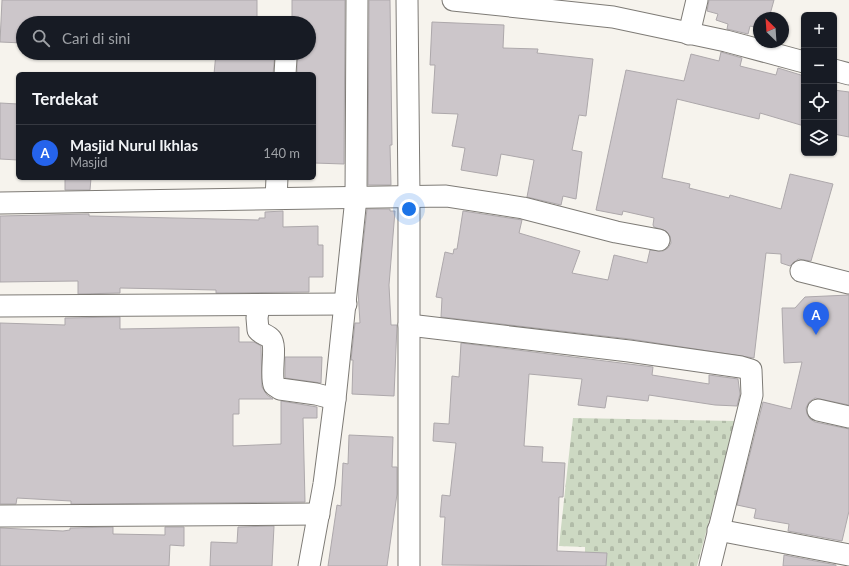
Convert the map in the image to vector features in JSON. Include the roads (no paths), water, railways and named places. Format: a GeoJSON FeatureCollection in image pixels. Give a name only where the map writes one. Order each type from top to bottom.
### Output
{"type":"FeatureCollection","features":[{"type":"Feature","properties":{"kind":"street"},"geometry":{"type":"LineString","coordinates":[[309,566],[335,399],[356,198],[357,0]]}},
{"type":"Feature","properties":{"kind":"street"},"geometry":{"type":"LineString","coordinates":[[407,0],[410,325],[409,566]]}},
{"type":"Feature","properties":{"kind":"street"},"geometry":{"type":"LineString","coordinates":[[453,0],[613,17],[726,41],[801,61]]}},
{"type":"Feature","properties":{"kind":"street"},"geometry":{"type":"LineString","coordinates":[[689,34],[697,0]]}},
{"type":"Feature","properties":{"kind":"street"},"geometry":{"type":"LineString","coordinates":[[837,71],[849,74]]}},
{"type":"Feature","properties":{"kind":"street"},"geometry":{"type":"LineString","coordinates":[[0,203],[276,188],[356,198],[446,196],[523,208],[616,232],[659,240]]}},
{"type":"Feature","properties":{"kind":"street"},"geometry":{"type":"LineString","coordinates":[[802,271],[849,283]]}},
{"type":"Feature","properties":{"kind":"street"},"geometry":{"type":"LineString","coordinates":[[0,306],[346,304]]}},
{"type":"Feature","properties":{"kind":"street"},"geometry":{"type":"LineString","coordinates":[[259,305],[257,318],[258,330],[270,338],[273,344],[272,371],[274,385],[280,389],[316,394],[335,399]]}},
{"type":"Feature","properties":{"kind":"street"},"geometry":{"type":"LineString","coordinates":[[410,325],[458,332],[629,351],[748,368],[752,374],[752,395],[710,566]]}},
{"type":"Feature","properties":{"kind":"street"},"geometry":{"type":"LineString","coordinates":[[818,410],[849,417]]}},
{"type":"Feature","properties":{"kind":"street"},"geometry":{"type":"LineString","coordinates":[[0,516],[318,514]]}},
{"type":"Feature","properties":{"kind":"street"},"geometry":{"type":"LineString","coordinates":[[718,530],[849,555]]}},
{"type":"Feature","properties":{"kind":"place","name":"Masjid Nurul Ikhlas"},"geometry":{"type":"Point","coordinates":[816,335]}}]}
